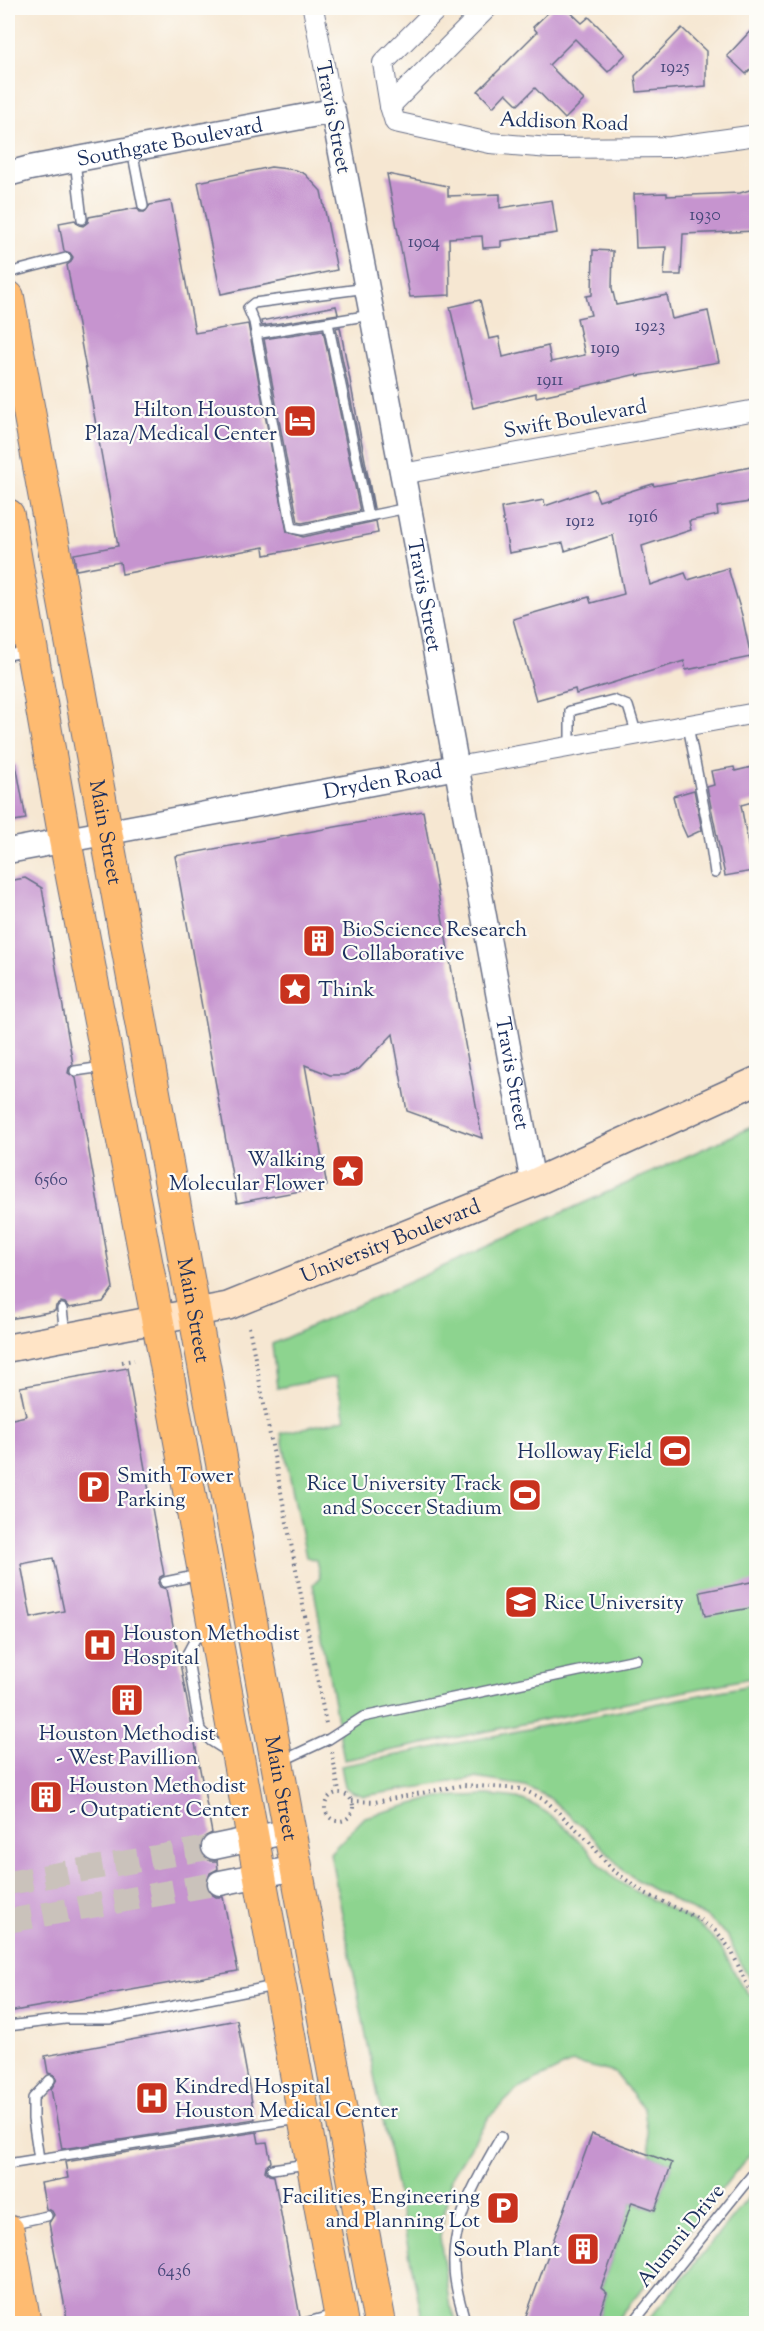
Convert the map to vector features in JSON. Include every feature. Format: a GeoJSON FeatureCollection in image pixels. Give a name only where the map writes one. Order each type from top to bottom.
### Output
{"type":"FeatureCollection","features":[{"type":"Feature","properties":{"kind":"main road","name":"Main Street"},"geometry":{"type":"LineString","coordinates":[[8,297],[42,592],[106,832],[380,2324]]}},
{"type":"Feature","properties":{"kind":"main road","name":"Main Street"},"geometry":{"type":"LineString","coordinates":[[8,515],[42,592],[20,653],[65,840],[158,1319],[341,2318]]}},
{"type":"Feature","properties":{"kind":"main road","name":"University Boulevard"},"geometry":{"type":"LineString","coordinates":[[8,1348],[228,1306],[532,1183],[756,1082]]}},
{"type":"Feature","properties":{"kind":"main road"},"geometry":{"type":"LineString","coordinates":[[8,2231],[25,2324]]}},
{"type":"Feature","properties":{"kind":"street","name":"Travis Street"},"geometry":{"type":"LineString","coordinates":[[314,8],[409,508],[532,1183]]}},
{"type":"Feature","properties":{"kind":"street"},"geometry":{"type":"LineString","coordinates":[[390,106],[383,63],[438,8]]}},
{"type":"Feature","properties":{"kind":"street"},"geometry":{"type":"LineString","coordinates":[[390,106],[487,8]]}},
{"type":"Feature","properties":{"kind":"street","name":"Addison Road"},"geometry":{"type":"LineString","coordinates":[[390,106],[395,122],[489,143],[550,148],[671,147],[756,135]]}},
{"type":"Feature","properties":{"kind":"street","name":"Southgate Boulevard"},"geometry":{"type":"LineString","coordinates":[[8,174],[74,159],[333,111]]}},
{"type":"Feature","properties":{"kind":"street","name":"Swift Boulevard"},"geometry":{"type":"LineString","coordinates":[[402,474],[756,410]]}},
{"type":"Feature","properties":{"kind":"street","name":"Dryden Road"},"geometry":{"type":"LineString","coordinates":[[8,851],[756,713]]}},
{"type":"Feature","properties":{"kind":"street"},"geometry":{"type":"LineString","coordinates":[[214,1847],[290,1831]]}},
{"type":"Feature","properties":{"kind":"street"},"geometry":{"type":"LineString","coordinates":[[220,1883],[296,1868]]}},
{"type":"Feature","properties":{"kind":"lane"},"geometry":{"type":"LineString","coordinates":[[132,149],[143,206]]}},
{"type":"Feature","properties":{"kind":"lane"},"geometry":{"type":"LineString","coordinates":[[74,159],[82,219]]}},
{"type":"Feature","properties":{"kind":"lane"},"geometry":{"type":"LineString","coordinates":[[8,273],[66,258]]}},
{"type":"Feature","properties":{"kind":"lane"},"geometry":{"type":"LineString","coordinates":[[367,288],[254,303],[248,308],[292,528],[302,530],[409,508]]}},
{"type":"Feature","properties":{"kind":"lane"},"geometry":{"type":"LineString","coordinates":[[255,334],[372,315]]}},
{"type":"Feature","properties":{"kind":"lane"},"geometry":{"type":"LineString","coordinates":[[328,323],[368,516]]}},
{"type":"Feature","properties":{"kind":"lane"},"geometry":{"type":"LineString","coordinates":[[570,747],[570,711],[613,700],[628,706],[637,735]]}},
{"type":"Feature","properties":{"kind":"lane"},"geometry":{"type":"LineString","coordinates":[[688,726],[710,833],[715,873]]}},
{"type":"Feature","properties":{"kind":"lane"},"geometry":{"type":"LineString","coordinates":[[75,1071],[108,1066]]}},
{"type":"Feature","properties":{"kind":"lane"},"geometry":{"type":"LineString","coordinates":[[62,1309],[66,1336]]}},
{"type":"Feature","properties":{"kind":"lane"},"geometry":{"type":"LineString","coordinates":[[165,1582],[205,1574]]}},
{"type":"Feature","properties":{"kind":"lane"},"geometry":{"type":"LineString","coordinates":[[276,1758],[286,1759],[329,1738],[363,1717],[636,1659]]}},
{"type":"Feature","properties":{"kind":"lane"},"geometry":{"type":"LineString","coordinates":[[8,2026],[65,2019],[109,2019],[280,1985]]}},
{"type":"Feature","properties":{"kind":"lane"},"geometry":{"type":"LineString","coordinates":[[39,2159],[33,2119],[33,2098],[50,2080]]}},
{"type":"Feature","properties":{"kind":"lane"},"geometry":{"type":"LineString","coordinates":[[8,2164],[304,2118]]}},
{"type":"Feature","properties":{"kind":"lane"},"geometry":{"type":"LineString","coordinates":[[466,2324],[453,2264],[459,2222],[484,2166],[501,2137]]}},
{"type":"Feature","properties":{"kind":"lane"},"geometry":{"type":"LineString","coordinates":[[272,2169],[312,2163]]}},
{"type":"Feature","properties":{"kind":"lane","name":"Alumni Drive"},"geometry":{"type":"LineString","coordinates":[[632,2324],[756,2170]]}},
{"type":"Feature","properties":{"kind":"lane"},"geometry":{"type":"LineString","coordinates":[[8,2224],[47,2216]]}},
{"type":"Feature","properties":{"kind":"lane"},"geometry":{"type":"LineString","coordinates":[[301,2324],[341,2318]]}},
{"type":"Feature","properties":{"kind":"path"},"geometry":{"type":"LineString","coordinates":[[249,1327],[339,1792]]}},
{"type":"Feature","properties":{"kind":"path"},"geometry":{"type":"LineString","coordinates":[[122,1362],[134,1360]]}},
{"type":"Feature","properties":{"kind":"path"},"geometry":{"type":"LineString","coordinates":[[352,1801],[375,1802],[463,1785],[522,1789],[545,1800],[588,1840],[611,1869],[645,1893],[699,1919],[717,1932],[731,1950],[750,1989],[756,1994]]}},
{"type":"Feature","properties":{"kind":"path"},"geometry":{"type":"LineString","coordinates":[[339,1792],[347,1795],[352,1801],[353,1810],[348,1818],[334,1820],[327,1814],[326,1804],[330,1796],[339,1792]]}},
{"type":"Feature","properties":{"kind":"green space","name":"Rice University Track and Soccer Stadium"},"geometry":{"type":"Polygon","coordinates":[[[756,1125],[756,1677],[344,1760],[313,1584],[320,1577],[316,1560],[306,1557],[281,1433],[345,1419],[336,1377],[277,1388],[272,1344],[756,1125]]]}},
{"type":"Feature","properties":{"kind":"green space"},"geometry":{"type":"Polygon","coordinates":[[[756,1684],[756,1986],[745,1972],[728,1937],[708,1918],[650,1888],[625,1872],[588,1832],[548,1797],[525,1786],[475,1778],[364,1796],[345,1787],[341,1766],[756,1684]]]}},
{"type":"Feature","properties":{"kind":"green space"},"geometry":{"type":"Polygon","coordinates":[[[488,1795],[516,1798],[538,1807],[572,1833],[614,1878],[699,1926],[723,1951],[742,1986],[756,2001],[756,2146],[615,2323],[596,2323],[607,2293],[601,2288],[632,2202],[655,2210],[672,2163],[651,2156],[644,2109],[615,2073],[573,2062],[518,2089],[489,2117],[451,2178],[440,2237],[449,2302],[458,2323],[423,2323],[330,1853],[365,1817],[439,1797],[488,1795]]]}},
{"type":"Feature","properties":{"kind":"green space"},"geometry":{"type":"Polygon","coordinates":[[[756,2188],[756,2323],[646,2323],[756,2188]]]}},
{"type":"Feature","properties":{"kind":"building"},"geometry":{"type":"Polygon","coordinates":[[[553,8],[566,8],[582,23],[589,17],[626,54],[608,72],[575,39],[549,65],[584,100],[565,119],[535,88],[518,105],[506,93],[493,107],[478,91],[537,32],[533,27],[553,8]]]}},
{"type":"Feature","properties":{"kind":"building"},"geometry":{"type":"Polygon","coordinates":[[[756,25],[756,63],[746,74],[727,56],[756,25]]]}},
{"type":"Feature","properties":{"kind":"building"},"geometry":{"type":"Polygon","coordinates":[[[682,28],[706,51],[706,86],[637,92],[635,76],[682,28]]]}},
{"type":"Feature","properties":{"kind":"building"},"geometry":{"type":"Polygon","coordinates":[[[271,167],[296,170],[305,174],[321,191],[337,270],[221,294],[198,182],[271,167]]]}},
{"type":"Feature","properties":{"kind":"building"},"geometry":{"type":"Polygon","coordinates":[[[387,174],[448,186],[448,196],[500,194],[500,208],[552,200],[557,233],[501,241],[501,247],[483,248],[482,236],[449,238],[450,295],[410,297],[387,174]]]}},
{"type":"Feature","properties":{"kind":"building"},"geometry":{"type":"Polygon","coordinates":[[[756,188],[756,231],[683,234],[681,275],[664,275],[666,247],[636,248],[634,194],[667,193],[667,196],[740,193],[756,188]]]}},
{"type":"Feature","properties":{"kind":"building"},"geometry":{"type":"Polygon","coordinates":[[[171,201],[195,333],[248,324],[287,532],[303,537],[376,521],[378,533],[265,555],[264,547],[122,574],[120,562],[76,570],[74,554],[118,546],[67,265],[73,257],[64,251],[59,223],[75,220],[83,226],[88,222],[89,217],[137,208],[140,212],[145,212],[150,205],[171,201]]]}},
{"type":"Feature","properties":{"kind":"building"},"geometry":{"type":"Polygon","coordinates":[[[593,250],[613,251],[612,288],[616,305],[667,295],[672,319],[708,311],[719,362],[638,376],[637,374],[536,397],[536,393],[473,408],[450,307],[480,300],[489,339],[499,337],[503,357],[548,346],[551,362],[585,355],[577,318],[591,315],[586,296],[592,295],[593,250]]]}},
{"type":"Feature","properties":{"kind":"building"},"geometry":{"type":"Polygon","coordinates":[[[336,306],[338,314],[262,326],[261,321],[336,306]]]}},
{"type":"Feature","properties":{"kind":"building"},"geometry":{"type":"Polygon","coordinates":[[[340,327],[374,508],[336,328],[340,327]]]}},
{"type":"Feature","properties":{"kind":"building"},"geometry":{"type":"Polygon","coordinates":[[[323,330],[360,511],[302,523],[298,522],[264,339],[323,330]]]}},
{"type":"Feature","properties":{"kind":"building"},"geometry":{"type":"Polygon","coordinates":[[[756,466],[756,501],[717,507],[718,515],[689,521],[691,530],[642,546],[650,585],[685,573],[688,580],[728,568],[751,657],[686,670],[684,661],[576,694],[575,689],[536,700],[513,619],[589,597],[591,603],[624,594],[613,535],[565,551],[563,543],[509,553],[501,508],[544,500],[545,506],[594,489],[599,501],[653,484],[654,486],[756,466]]]}},
{"type":"Feature","properties":{"kind":"building"},"geometry":{"type":"Polygon","coordinates":[[[8,764],[16,764],[26,819],[8,822],[8,764]]]}},
{"type":"Feature","properties":{"kind":"building"},"geometry":{"type":"Polygon","coordinates":[[[756,766],[756,801],[741,805],[753,871],[725,876],[707,787],[714,785],[711,771],[734,767],[735,771],[756,766]]]}},
{"type":"Feature","properties":{"kind":"building"},"geometry":{"type":"Polygon","coordinates":[[[694,790],[702,830],[687,837],[678,817],[673,796],[694,790]]]}},
{"type":"Feature","properties":{"kind":"building","name":"BioScience Research Collaborative"},"geometry":{"type":"Polygon","coordinates":[[[423,811],[482,1138],[407,1111],[393,1034],[359,1069],[344,1075],[330,1075],[305,1065],[327,1186],[237,1203],[175,856],[423,811]]]}},
{"type":"Feature","properties":{"kind":"building"},"geometry":{"type":"Polygon","coordinates":[[[25,878],[42,888],[73,1064],[68,1073],[76,1078],[113,1288],[103,1302],[69,1308],[61,1302],[56,1306],[55,1311],[8,1319],[8,881],[25,878]]]}},
{"type":"Feature","properties":{"kind":"building","name":"Houston Methodist Hospital"},"geometry":{"type":"Polygon","coordinates":[[[127,1368],[164,1575],[160,1577],[158,1583],[160,1587],[166,1589],[212,1833],[204,1837],[200,1849],[204,1857],[210,1861],[217,1861],[218,1869],[210,1873],[206,1885],[210,1893],[216,1897],[223,1897],[238,1971],[8,2012],[8,1420],[26,1416],[20,1387],[127,1368]],[[53,1558],[21,1564],[31,1618],[64,1611],[53,1558]]]}},
{"type":"Feature","properties":{"kind":"building"},"geometry":{"type":"Polygon","coordinates":[[[756,1581],[756,1607],[705,1616],[700,1592],[756,1581]]]}},
{"type":"Feature","properties":{"kind":"building","name":"Kindred Hospital Houston Medical Center"},"geometry":{"type":"Polygon","coordinates":[[[237,2020],[255,2119],[62,2149],[51,2089],[57,2079],[48,2073],[45,2056],[237,2020]]]}},
{"type":"Feature","properties":{"kind":"building"},"geometry":{"type":"Polygon","coordinates":[[[257,2132],[259,2143],[267,2142],[271,2162],[266,2166],[265,2171],[274,2176],[300,2317],[294,2324],[68,2324],[49,2223],[54,2215],[52,2211],[46,2209],[41,2183],[68,2178],[65,2162],[257,2132]]]}},
{"type":"Feature","properties":{"kind":"building","name":"South Plant"},"geometry":{"type":"Polygon","coordinates":[[[592,2134],[672,2163],[655,2210],[632,2202],[601,2288],[607,2293],[596,2324],[523,2324],[592,2134]]]}},
{"type":"Feature","properties":{"kind":"tunnel"},"geometry":{"type":"LineString","coordinates":[[8,1883],[214,1847]]}},
{"type":"Feature","properties":{"kind":"tunnel"},"geometry":{"type":"LineString","coordinates":[[8,1921],[220,1883]]}},
{"type":"Feature","properties":{"kind":"place","name":"Hilton Houston Plaza/Medical Center"},"geometry":{"type":"Point","coordinates":[300,421]}},
{"type":"Feature","properties":{"kind":"place","name":"BioScience Research Collaborative"},"geometry":{"type":"Point","coordinates":[319,941]}},
{"type":"Feature","properties":{"kind":"place","name":"Think"},"geometry":{"type":"Point","coordinates":[295,989]}},
{"type":"Feature","properties":{"kind":"place","name":"Walking Molecular Flower"},"geometry":{"type":"Point","coordinates":[348,1171]}},
{"type":"Feature","properties":{"kind":"place","name":"Holloway Field"},"geometry":{"type":"Point","coordinates":[675,1451]}},
{"type":"Feature","properties":{"kind":"place","name":"Smith Tower Parking"},"geometry":{"type":"Point","coordinates":[94,1487]}},
{"type":"Feature","properties":{"kind":"place","name":"Rice University Track and Soccer Stadium"},"geometry":{"type":"Point","coordinates":[525,1495]}},
{"type":"Feature","properties":{"kind":"place","name":"Rice University"},"geometry":{"type":"Point","coordinates":[521,1602]}},
{"type":"Feature","properties":{"kind":"place","name":"Houston Methodist Hospital"},"geometry":{"type":"Point","coordinates":[100,1645]}},
{"type":"Feature","properties":{"kind":"place","name":"Houston Methodist - West Pavillion"},"geometry":{"type":"Point","coordinates":[127,1700]}},
{"type":"Feature","properties":{"kind":"place","name":"Houston Methodist - Outpatient Center"},"geometry":{"type":"Point","coordinates":[46,1797]}},
{"type":"Feature","properties":{"kind":"place","name":"Kindred Hospital Houston Medical Center"},"geometry":{"type":"Point","coordinates":[152,2098]}},
{"type":"Feature","properties":{"kind":"place","name":"Facilities, Engineering and Planning Lot"},"geometry":{"type":"Point","coordinates":[503,2208]}},
{"type":"Feature","properties":{"kind":"place","name":"South Plant"},"geometry":{"type":"Point","coordinates":[583,2249]}}]}
